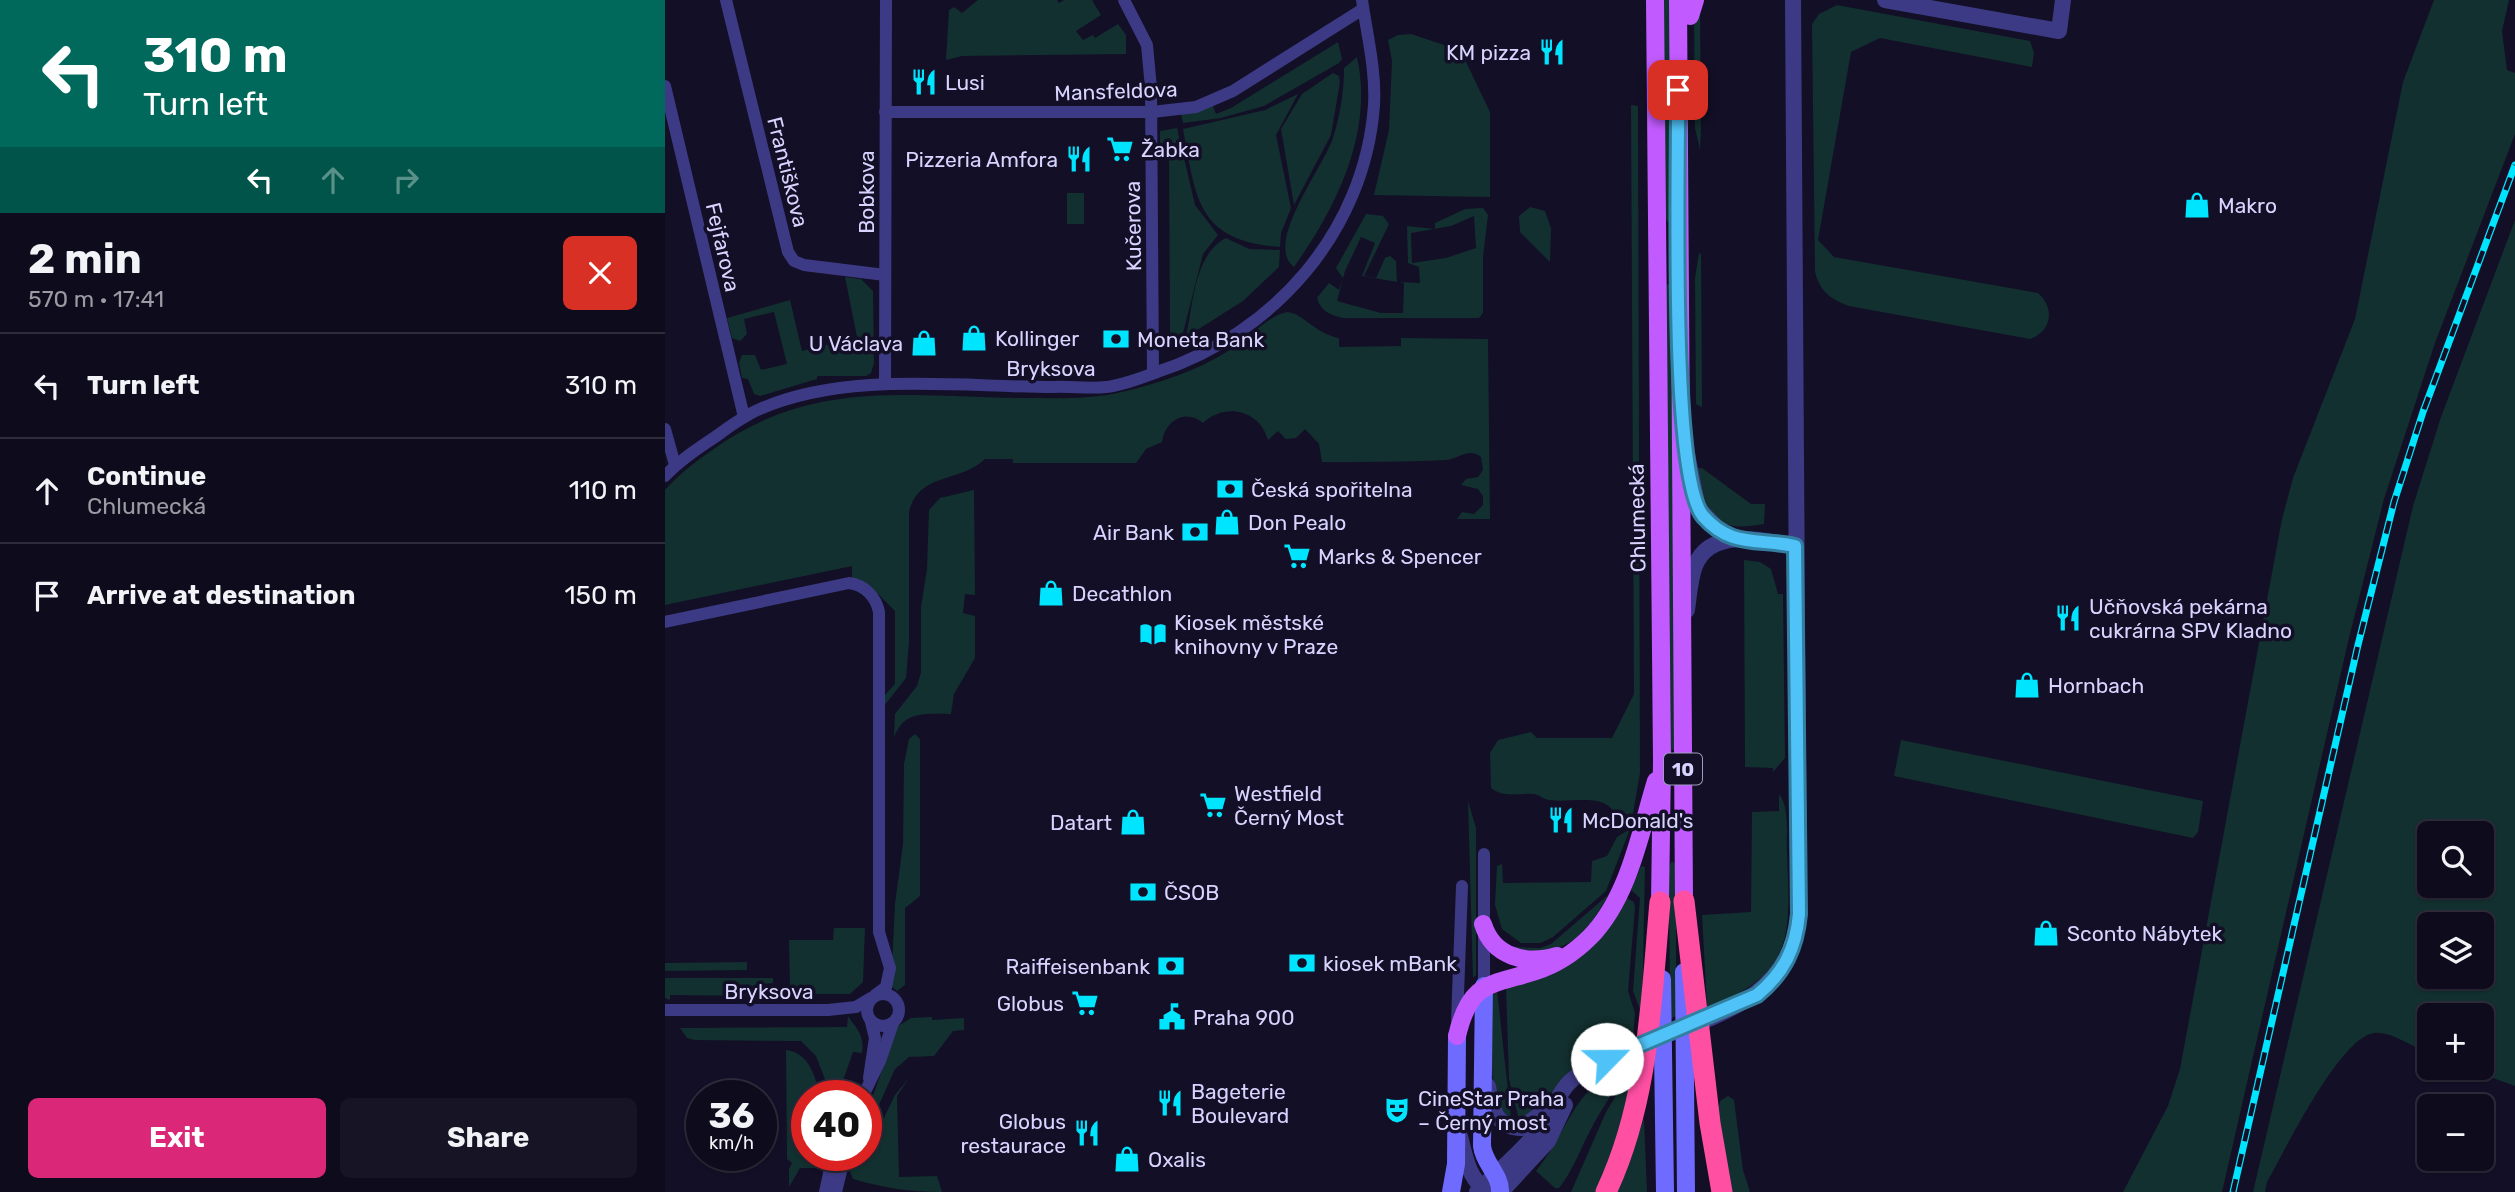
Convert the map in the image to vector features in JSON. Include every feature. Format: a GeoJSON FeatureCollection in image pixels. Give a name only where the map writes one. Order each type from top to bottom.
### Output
{"type":"FeatureCollection","features":[{"type":"Feature","properties":{"kind":"highway"},"geometry":{"type":"LineString","coordinates":[[1684,901],[1692,1041],[1723,1192]]}},
{"type":"Feature","properties":{"kind":"highway"},"geometry":{"type":"LineString","coordinates":[[1606,1192],[1654,1058],[1660,902]]}},
{"type":"Feature","properties":{"kind":"main road","name":"Chlumecká"},"geometry":{"type":"LineString","coordinates":[[1655,0],[1662,761],[1660,902]]}},
{"type":"Feature","properties":{"kind":"main road","name":"Chlumecká"},"geometry":{"type":"LineString","coordinates":[[1678,0],[1684,901]]}},
{"type":"Feature","properties":{"kind":"main road"},"geometry":{"type":"LineString","coordinates":[[1678,64],[1692,5]]}},
{"type":"Feature","properties":{"kind":"main road"},"geometry":{"type":"LineString","coordinates":[[1451,1192],[1455,1164],[1457,1036],[1469,1002],[1484,986],[1541,970],[1579,946],[1608,915],[1620,890],[1662,761]]}},
{"type":"Feature","properties":{"kind":"main road"},"geometry":{"type":"LineString","coordinates":[[1483,924],[1493,946],[1514,957],[1553,957],[1579,946]]}},
{"type":"Feature","properties":{"kind":"main road"},"geometry":{"type":"LineString","coordinates":[[1484,986],[1482,1146],[1485,1161],[1500,1184],[1500,1192]]}},
{"type":"Feature","properties":{"kind":"main road"},"geometry":{"type":"LineString","coordinates":[[1686,1192],[1692,1041]]}},
{"type":"Feature","properties":{"kind":"main road"},"geometry":{"type":"LineString","coordinates":[[1654,1058],[1665,1192]]}},
{"type":"Feature","properties":{"kind":"street","name":"Františkova"},"geometry":{"type":"LineString","coordinates":[[726,0],[788,252],[795,261],[804,265],[885,275]]}},
{"type":"Feature","properties":{"kind":"street","name":"Bobkova"},"geometry":{"type":"LineString","coordinates":[[885,0],[885,384]]}},
{"type":"Feature","properties":{"kind":"street","name":"Kučerova"},"geometry":{"type":"LineString","coordinates":[[1124,0],[1147,45],[1152,112],[1153,373]]}},
{"type":"Feature","properties":{"kind":"street"},"geometry":{"type":"LineString","coordinates":[[1456,1120],[1467,1164],[1482,1190],[1544,1123],[1572,1080],[1594,1065],[1749,999],[1774,979],[1790,954],[1799,914],[1793,0]]}},
{"type":"Feature","properties":{"kind":"street"},"geometry":{"type":"LineString","coordinates":[[1885,0],[2059,31],[2063,0]]}},
{"type":"Feature","properties":{"kind":"street","name":"Mansfeldova"},"geometry":{"type":"LineString","coordinates":[[885,112],[1152,112],[1196,107],[1233,91],[1363,4]]}},
{"type":"Feature","properties":{"kind":"street","name":"Bryksova"},"geometry":{"type":"LineString","coordinates":[[665,476],[675,465],[744,417],[808,394],[885,384],[1105,387],[1182,364],[1254,323],[1288,295],[1330,238],[1360,173],[1372,118],[1373,68],[1363,4]]}},
{"type":"Feature","properties":{"kind":"street","name":"Fejfarova"},"geometry":{"type":"LineString","coordinates":[[665,86],[744,417]]}},
{"type":"Feature","properties":{"kind":"street"},"geometry":{"type":"LineString","coordinates":[[1681,402],[1694,500],[1706,519],[1728,539]]}},
{"type":"Feature","properties":{"kind":"street"},"geometry":{"type":"LineString","coordinates":[[665,429],[675,465]]}},
{"type":"Feature","properties":{"kind":"street"},"geometry":{"type":"LineString","coordinates":[[1682,636],[1695,568],[1705,552],[1728,539],[1795,546]]}},
{"type":"Feature","properties":{"kind":"street"},"geometry":{"type":"LineString","coordinates":[[665,622],[849,583],[862,586],[875,600],[879,612],[879,932],[890,968],[886,987],[873,997],[866,1008],[875,1038],[868,1080]]}},
{"type":"Feature","properties":{"kind":"street"},"geometry":{"type":"LineString","coordinates":[[1484,854],[1484,986]]}},
{"type":"Feature","properties":{"kind":"street"},"geometry":{"type":"LineString","coordinates":[[1457,1036],[1462,886]]}},
{"type":"Feature","properties":{"kind":"street"},"geometry":{"type":"LineString","coordinates":[[871,1080],[898,1015],[897,1001],[890,995],[873,997]]}},
{"type":"Feature","properties":{"kind":"street","name":"Bryksova"},"geometry":{"type":"LineString","coordinates":[[665,1010],[828,1010],[860,1006],[873,997]]}},
{"type":"Feature","properties":{"kind":"street"},"geometry":{"type":"LineString","coordinates":[[828,1010],[870,1020],[880,1026],[893,1023]]}},
{"type":"Feature","properties":{"kind":"street"},"geometry":{"type":"LineString","coordinates":[[1484,1055],[1490,1102],[1502,1124],[1522,1128],[1559,1098]]}},
{"type":"Feature","properties":{"kind":"street"},"geometry":{"type":"LineString","coordinates":[[1500,1192],[1548,1141],[1572,1090],[1594,1065]]}},
{"type":"Feature","properties":{"kind":"street"},"geometry":{"type":"LineString","coordinates":[[825,1192],[830,1171]]}},
{"type":"Feature","properties":{"kind":"street"},"geometry":{"type":"LineString","coordinates":[[836,1192],[841,1171]]}},
{"type":"Feature","properties":{"kind":"green space"},"geometry":{"type":"Polygon","coordinates":[[[978,0],[1057,0],[1059,3],[1064,0],[1092,0],[1101,15],[1076,31],[1083,40],[1093,35],[1095,38],[1118,24],[1126,35],[1126,54],[962,56],[946,60],[949,10],[954,7],[962,13],[978,0]]]}},
{"type":"Feature","properties":{"kind":"green space"},"geometry":{"type":"Polygon","coordinates":[[[1663,0],[1670,0],[1672,218],[1668,222],[1665,219],[1663,0]]]}},
{"type":"Feature","properties":{"kind":"green space"},"geometry":{"type":"Polygon","coordinates":[[[2434,0],[2509,0],[2502,31],[2507,70],[2515,73],[2515,134],[2435,343],[2384,499],[2348,642],[2222,1192],[2123,1192],[2168,1106],[2180,1069],[2282,519],[2293,478],[2355,319],[2403,82],[2434,0]]]}},
{"type":"Feature","properties":{"kind":"green space"},"geometry":{"type":"Polygon","coordinates":[[[1837,5],[2030,41],[2034,53],[2032,67],[1880,38],[1851,52],[1818,240],[1834,257],[2038,293],[2047,305],[2049,319],[2043,331],[2037,335],[2030,339],[1849,306],[1831,297],[1823,289],[1815,272],[1812,24],[1819,14],[1837,5]]]}},
{"type":"Feature","properties":{"kind":"green space"},"geometry":{"type":"Polygon","coordinates":[[[1700,8],[1700,150],[1695,128],[1694,16],[1700,8]]]}},
{"type":"Feature","properties":{"kind":"green space"},"geometry":{"type":"Polygon","coordinates":[[[1411,34],[1453,48],[1466,62],[1490,112],[1490,197],[1374,195],[1389,130],[1392,61],[1388,40],[1398,35],[1411,34]]]}},
{"type":"Feature","properties":{"kind":"green space"},"geometry":{"type":"Polygon","coordinates":[[[1338,42],[1342,59],[1339,63],[1264,106],[1221,118],[1183,123],[1181,113],[1213,106],[1216,114],[1231,108],[1338,42]]]}},
{"type":"Feature","properties":{"kind":"green space"},"geometry":{"type":"Polygon","coordinates":[[[1357,57],[1361,85],[1360,113],[1348,168],[1324,220],[1294,267],[1286,256],[1290,223],[1333,138],[1341,103],[1344,68],[1357,57]]]}},
{"type":"Feature","properties":{"kind":"green space"},"geometry":{"type":"Polygon","coordinates":[[[1333,73],[1339,76],[1340,82],[1331,135],[1294,205],[1281,129],[1302,94],[1333,73]]]}},
{"type":"Feature","properties":{"kind":"green space"},"geometry":{"type":"Polygon","coordinates":[[[1298,94],[1276,135],[1291,208],[1281,233],[1280,247],[1253,243],[1232,236],[1216,225],[1205,212],[1192,176],[1183,129],[1265,110],[1298,94]]]}},
{"type":"Feature","properties":{"kind":"green space"},"geometry":{"type":"Polygon","coordinates":[[[1631,105],[1638,106],[1640,773],[1631,825],[1618,832],[1616,818],[1604,803],[1549,800],[1534,794],[1506,794],[1491,788],[1490,753],[1498,740],[1531,732],[1537,738],[1612,738],[1634,694],[1631,105]]]}},
{"type":"Feature","properties":{"kind":"green space"},"geometry":{"type":"Polygon","coordinates":[[[1177,128],[1195,205],[1218,235],[1203,254],[1182,337],[1162,346],[1161,336],[1170,336],[1169,148],[1160,147],[1160,131],[1177,128]]]}},
{"type":"Feature","properties":{"kind":"green space"},"geometry":{"type":"Polygon","coordinates":[[[1067,193],[1084,193],[1084,224],[1067,224],[1067,193]]]}},
{"type":"Feature","properties":{"kind":"green space"},"geometry":{"type":"Polygon","coordinates":[[[1530,207],[1545,211],[1551,228],[1550,262],[1520,232],[1519,216],[1530,207]]]}},
{"type":"Feature","properties":{"kind":"green space"},"geometry":{"type":"Polygon","coordinates":[[[1483,208],[1488,215],[1483,257],[1483,313],[1479,318],[1343,318],[1331,314],[1321,306],[1317,298],[1329,283],[1339,290],[1343,278],[1336,268],[1366,214],[1383,216],[1389,224],[1364,276],[1376,278],[1385,258],[1390,256],[1396,261],[1397,282],[1362,276],[1375,243],[1361,237],[1345,271],[1337,301],[1381,313],[1403,313],[1404,283],[1398,282],[1420,283],[1419,267],[1408,263],[1407,226],[1434,229],[1411,233],[1412,263],[1446,258],[1476,248],[1474,216],[1451,226],[1435,229],[1435,223],[1465,209],[1483,208]]]}},
{"type":"Feature","properties":{"kind":"green space"},"geometry":{"type":"Polygon","coordinates":[[[2515,220],[2515,1086],[2494,1078],[2494,1003],[2417,1003],[2417,1048],[2381,1033],[2360,1039],[2345,1054],[2314,1098],[2267,1182],[2265,1192],[2253,1192],[2413,506],[2441,417],[2515,220]]]}},
{"type":"Feature","properties":{"kind":"green space"},"geometry":{"type":"Polygon","coordinates":[[[1226,238],[1249,249],[1280,250],[1279,267],[1243,301],[1186,337],[1201,268],[1215,246],[1226,238]]]}},
{"type":"Feature","properties":{"kind":"green space"},"geometry":{"type":"Polygon","coordinates":[[[1699,253],[1702,407],[1696,404],[1695,278],[1699,253]]]}},
{"type":"Feature","properties":{"kind":"green space"},"geometry":{"type":"Polygon","coordinates":[[[845,277],[861,279],[873,291],[874,363],[871,373],[866,376],[817,376],[817,379],[760,396],[754,394],[748,379],[742,378],[739,363],[742,355],[755,355],[761,370],[787,364],[774,312],[744,319],[747,334],[740,341],[732,338],[727,318],[790,300],[802,351],[857,337],[845,277]]]}},
{"type":"Feature","properties":{"kind":"green space"},"geometry":{"type":"Polygon","coordinates":[[[1666,286],[1671,286],[1675,748],[1671,752],[1666,286]]]}},
{"type":"Feature","properties":{"kind":"green space"},"geometry":{"type":"Polygon","coordinates":[[[1287,312],[1339,338],[1339,347],[1401,346],[1401,338],[1488,339],[1490,519],[1457,519],[1462,512],[1474,514],[1483,505],[1483,496],[1478,489],[1461,485],[1466,479],[1478,477],[1483,470],[1481,457],[1476,454],[1468,453],[1446,460],[1322,462],[1319,444],[1305,429],[1296,438],[1286,439],[1278,431],[1268,440],[1258,422],[1241,412],[1231,411],[1212,416],[1203,423],[1189,417],[1177,419],[1167,428],[1162,442],[1146,449],[1136,463],[1013,463],[1013,459],[985,459],[975,467],[922,490],[914,499],[909,512],[909,642],[906,678],[884,706],[885,695],[895,684],[895,611],[877,593],[852,579],[852,566],[665,605],[665,490],[704,456],[754,425],[791,410],[864,396],[1072,398],[1122,392],[1164,380],[1204,364],[1230,350],[1272,318],[1287,312]]]}},
{"type":"Feature","properties":{"kind":"green space"},"geometry":{"type":"Polygon","coordinates":[[[1697,468],[1702,468],[1751,504],[1765,504],[1764,524],[1733,526],[1714,517],[1704,497],[1697,468]]]}},
{"type":"Feature","properties":{"kind":"green space"},"geometry":{"type":"Polygon","coordinates":[[[974,490],[975,595],[965,594],[963,613],[975,616],[975,658],[954,694],[951,714],[925,714],[910,718],[903,722],[894,738],[895,714],[917,686],[921,673],[921,607],[927,569],[929,510],[940,498],[974,490]]]}},
{"type":"Feature","properties":{"kind":"green space"},"geometry":{"type":"Polygon","coordinates":[[[1744,560],[1760,562],[1771,569],[1778,594],[1783,594],[1785,758],[1773,772],[1773,768],[1745,767],[1744,560]]]}},
{"type":"Feature","properties":{"kind":"green space"},"geometry":{"type":"Polygon","coordinates":[[[915,734],[920,739],[920,896],[905,908],[905,985],[897,991],[891,986],[895,904],[903,844],[904,764],[909,739],[915,734]]]}},
{"type":"Feature","properties":{"kind":"green space"},"geometry":{"type":"Polygon","coordinates":[[[1901,740],[2203,801],[2198,832],[2193,838],[1894,776],[1901,740]]]}},
{"type":"Feature","properties":{"kind":"green space"},"geometry":{"type":"Polygon","coordinates":[[[1779,794],[1786,814],[1788,881],[1788,907],[1782,948],[1772,965],[1757,981],[1707,1007],[1702,915],[1751,912],[1752,812],[1779,811],[1779,794]]]}},
{"type":"Feature","properties":{"kind":"green space"},"geometry":{"type":"Polygon","coordinates":[[[1468,801],[1476,828],[1476,975],[1473,978],[1468,801]]]}},
{"type":"Feature","properties":{"kind":"green space"},"geometry":{"type":"Polygon","coordinates":[[[1630,829],[1606,891],[1553,937],[1541,943],[1521,943],[1502,929],[1495,905],[1497,866],[1502,864],[1503,883],[1591,882],[1592,861],[1607,856],[1617,837],[1630,829]]]}},
{"type":"Feature","properties":{"kind":"green space"},"geometry":{"type":"Polygon","coordinates":[[[1672,861],[1676,865],[1676,1016],[1670,1019],[1669,866],[1672,861]]]}},
{"type":"Feature","properties":{"kind":"green space"},"geometry":{"type":"Polygon","coordinates":[[[1641,866],[1645,867],[1642,1015],[1633,991],[1640,898],[1631,890],[1641,866]]]}},
{"type":"Feature","properties":{"kind":"green space"},"geometry":{"type":"Polygon","coordinates":[[[1608,895],[1591,923],[1570,942],[1545,951],[1512,947],[1540,948],[1551,944],[1608,895]]]}},
{"type":"Feature","properties":{"kind":"green space"},"geometry":{"type":"Polygon","coordinates":[[[1627,898],[1634,902],[1635,908],[1628,991],[1635,1013],[1633,1038],[1579,1064],[1539,1108],[1519,1120],[1509,1079],[1506,987],[1544,976],[1577,958],[1605,932],[1627,898]]]}},
{"type":"Feature","properties":{"kind":"green space"},"geometry":{"type":"Polygon","coordinates":[[[834,928],[865,928],[863,982],[850,994],[804,994],[803,1000],[798,1000],[790,990],[789,940],[833,940],[834,928]]]}},
{"type":"Feature","properties":{"kind":"green space"},"geometry":{"type":"Polygon","coordinates":[[[747,962],[747,970],[665,971],[665,963],[747,962]]]}},
{"type":"Feature","properties":{"kind":"green space"},"geometry":{"type":"Polygon","coordinates":[[[665,978],[773,978],[773,983],[762,984],[763,996],[670,995],[670,1000],[665,998],[665,978]]]}},
{"type":"Feature","properties":{"kind":"green space"},"geometry":{"type":"Polygon","coordinates":[[[1497,990],[1511,1118],[1502,1110],[1497,1097],[1491,1063],[1492,997],[1497,990]]]}},
{"type":"Feature","properties":{"kind":"green space"},"geometry":{"type":"Polygon","coordinates":[[[848,1016],[861,1036],[863,1046],[862,1053],[853,1052],[843,1080],[825,1080],[816,1056],[801,1041],[695,1040],[687,1038],[680,1028],[847,1027],[848,1016]]]}},
{"type":"Feature","properties":{"kind":"green space"},"geometry":{"type":"Polygon","coordinates":[[[911,1018],[964,1018],[964,1030],[953,1031],[934,1056],[909,1057],[895,1069],[882,1098],[882,1080],[879,1080],[898,1026],[911,1018]]]}},
{"type":"Feature","properties":{"kind":"green space"},"geometry":{"type":"Polygon","coordinates":[[[786,1050],[794,1052],[806,1061],[816,1080],[791,1080],[791,1162],[787,1159],[786,1050]]]}},
{"type":"Feature","properties":{"kind":"green space"},"geometry":{"type":"Polygon","coordinates":[[[1624,1066],[1568,1174],[1559,1188],[1555,1188],[1536,1171],[1592,1087],[1624,1066]]]}},
{"type":"Feature","properties":{"kind":"green space"},"geometry":{"type":"Polygon","coordinates":[[[1636,1072],[1609,1162],[1595,1192],[1571,1192],[1606,1112],[1630,1073],[1636,1072]]]}},
{"type":"Feature","properties":{"kind":"green space"},"geometry":{"type":"Polygon","coordinates":[[[909,1078],[897,1096],[899,1177],[937,1176],[942,1192],[886,1187],[853,1179],[850,1171],[882,1171],[882,1122],[895,1095],[909,1078]]]}},
{"type":"Feature","properties":{"kind":"green space"},"geometry":{"type":"Polygon","coordinates":[[[1728,1096],[1734,1100],[1743,1170],[1750,1192],[1732,1192],[1718,1110],[1720,1101],[1728,1096]]]}},
{"type":"Feature","properties":{"kind":"green space"},"geometry":{"type":"Polygon","coordinates":[[[1644,1119],[1647,1192],[1616,1192],[1644,1119]]]}},
{"type":"Feature","properties":{"kind":"green space"},"geometry":{"type":"Polygon","coordinates":[[[791,1165],[791,1171],[798,1171],[789,1187],[791,1165]]]}},
{"type":"Feature","properties":{"kind":"railway"},"geometry":{"type":"LineString","coordinates":[[2233,1192],[2358,645],[2394,502],[2423,412],[2515,165]]}},
{"type":"Feature","properties":{"kind":"place","name":"KM pizza"},"geometry":{"type":"Point","coordinates":[1552,52]}},
{"type":"Feature","properties":{"kind":"place","name":"Lusi"},"geometry":{"type":"Point","coordinates":[924,82]}},
{"type":"Feature","properties":{"kind":"place","name":"Žabka"},"geometry":{"type":"Point","coordinates":[1120,149]}},
{"type":"Feature","properties":{"kind":"place","name":"Pizzeria Amfora"},"geometry":{"type":"Point","coordinates":[1079,159]}},
{"type":"Feature","properties":{"kind":"place","name":"Makro"},"geometry":{"type":"Point","coordinates":[2197,205]}},
{"type":"Feature","properties":{"kind":"place","name":"Kollinger"},"geometry":{"type":"Point","coordinates":[974,338]}},
{"type":"Feature","properties":{"kind":"place","name":"Moneta Bank"},"geometry":{"type":"Point","coordinates":[1116,339]}},
{"type":"Feature","properties":{"kind":"place","name":"U Václava"},"geometry":{"type":"Point","coordinates":[924,343]}},
{"type":"Feature","properties":{"kind":"place","name":"Česká spořitelna"},"geometry":{"type":"Point","coordinates":[1230,489]}},
{"type":"Feature","properties":{"kind":"place","name":"Don Pealo"},"geometry":{"type":"Point","coordinates":[1227,522]}},
{"type":"Feature","properties":{"kind":"place","name":"Air Bank"},"geometry":{"type":"Point","coordinates":[1195,532]}},
{"type":"Feature","properties":{"kind":"place","name":"Marks & Spencer"},"geometry":{"type":"Point","coordinates":[1297,556]}},
{"type":"Feature","properties":{"kind":"place","name":"Decathlon"},"geometry":{"type":"Point","coordinates":[1051,593]}},
{"type":"Feature","properties":{"kind":"place","name":"Učňovská pekárna cukrárna SPV Kladno"},"geometry":{"type":"Point","coordinates":[2068,618]}},
{"type":"Feature","properties":{"kind":"place","name":"Kiosek městské knihovny v Praze"},"geometry":{"type":"Point","coordinates":[1153,634]}},
{"type":"Feature","properties":{"kind":"place","name":"Hornbach"},"geometry":{"type":"Point","coordinates":[2027,685]}},
{"type":"Feature","properties":{"kind":"place","name":"Westfield Černý Most"},"geometry":{"type":"Point","coordinates":[1213,805]}},
{"type":"Feature","properties":{"kind":"place","name":"McDonald's"},"geometry":{"type":"Point","coordinates":[1561,820]}},
{"type":"Feature","properties":{"kind":"place","name":"Datart"},"geometry":{"type":"Point","coordinates":[1133,822]}},
{"type":"Feature","properties":{"kind":"place","name":"ČSOB"},"geometry":{"type":"Point","coordinates":[1143,892]}},
{"type":"Feature","properties":{"kind":"place","name":"Sconto Nábytek"},"geometry":{"type":"Point","coordinates":[2046,933]}},
{"type":"Feature","properties":{"kind":"place","name":"kiosek mBank"},"geometry":{"type":"Point","coordinates":[1302,963]}},
{"type":"Feature","properties":{"kind":"place","name":"Raiffeisenbank"},"geometry":{"type":"Point","coordinates":[1171,966]}},
{"type":"Feature","properties":{"kind":"place","name":"Globus"},"geometry":{"type":"Point","coordinates":[1085,1003]}},
{"type":"Feature","properties":{"kind":"place","name":"Praha 900"},"geometry":{"type":"Point","coordinates":[1172,1017]}},
{"type":"Feature","properties":{"kind":"place","name":"Bageterie Boulevard"},"geometry":{"type":"Point","coordinates":[1170,1103]}},
{"type":"Feature","properties":{"kind":"place","name":"CineStar Praha – Černý most"},"geometry":{"type":"Point","coordinates":[1397,1110]}},
{"type":"Feature","properties":{"kind":"place","name":"Globus restaurace"},"geometry":{"type":"Point","coordinates":[1087,1133]}},
{"type":"Feature","properties":{"kind":"place","name":"Oxalis"},"geometry":{"type":"Point","coordinates":[1127,1159]}},
{"type":"Feature","properties":{"kind":"route"},"geometry":{"type":"LineString","coordinates":[[1607,1059],[1757,995],[1774,979],[1790,954],[1799,914],[1795,546],[1768,541],[1728,539],[1701,514],[1694,500],[1681,402],[1678,90]]}}]}
